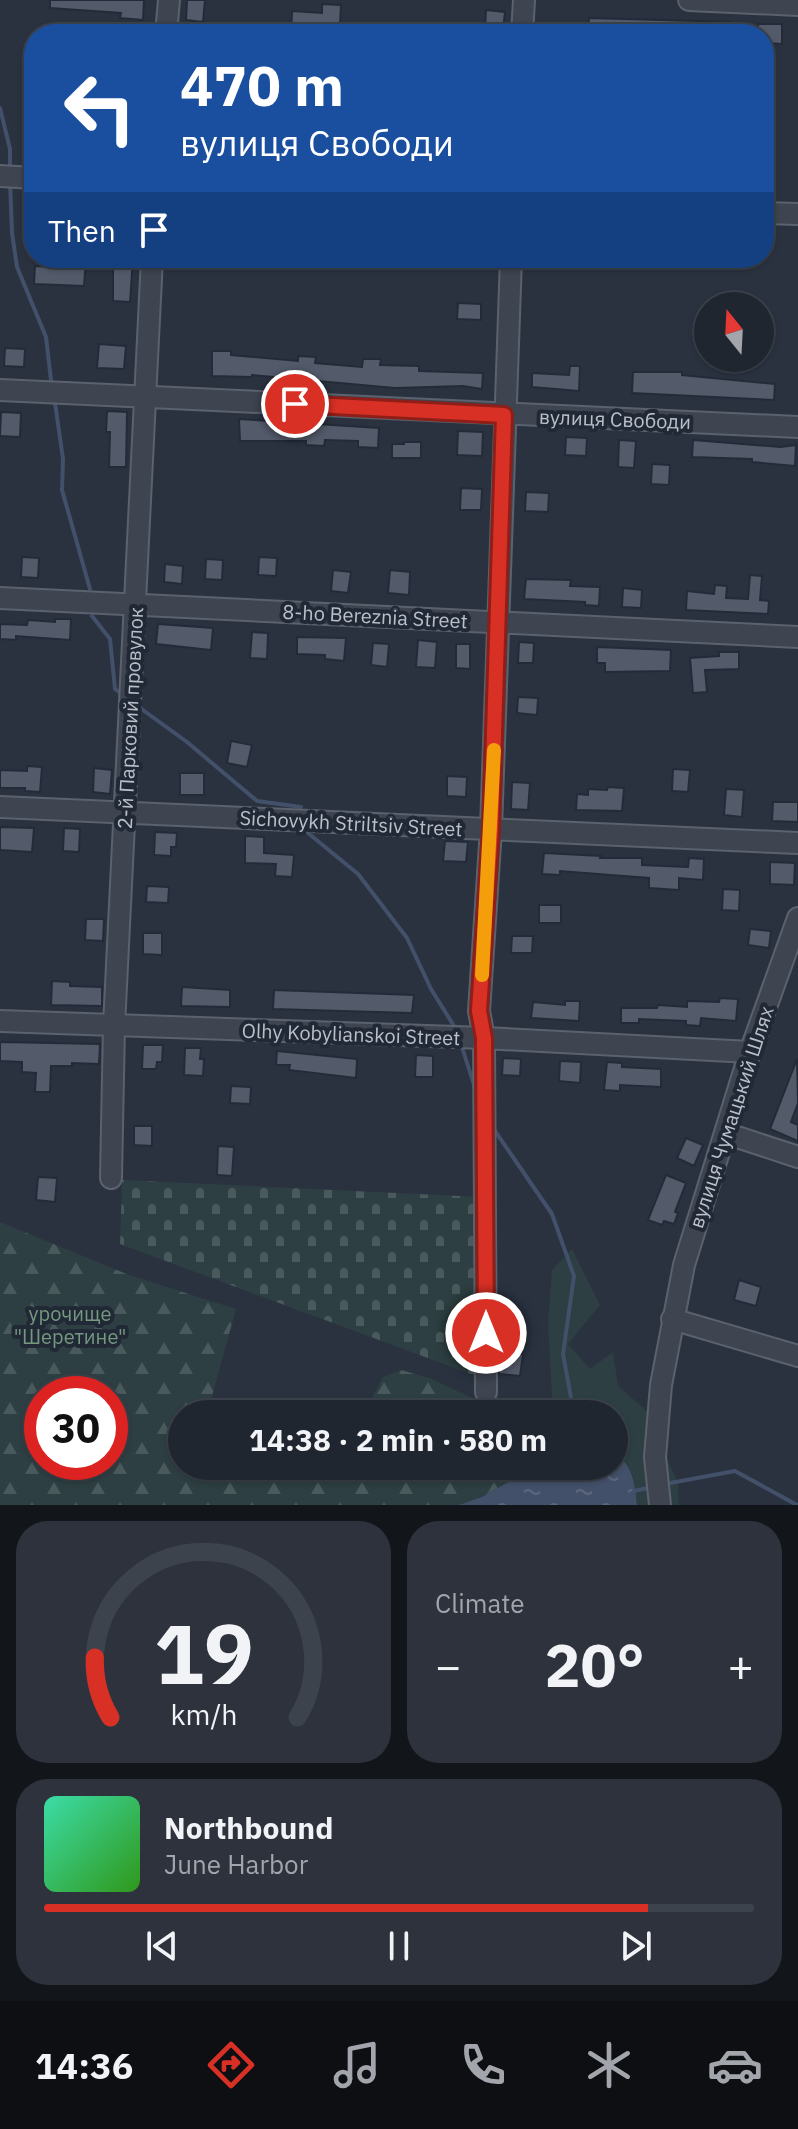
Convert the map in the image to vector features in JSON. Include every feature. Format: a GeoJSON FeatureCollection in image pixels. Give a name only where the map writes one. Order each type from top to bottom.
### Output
{"type":"FeatureCollection","features":[{"type":"Feature","properties":{"kind":"street"},"geometry":{"type":"LineString","coordinates":[[167,24],[169,0]]}},
{"type":"Feature","properties":{"kind":"street"},"geometry":{"type":"LineString","coordinates":[[523,24],[524,0]]}},
{"type":"Feature","properties":{"kind":"street"},"geometry":{"type":"LineString","coordinates":[[689,0],[798,5]]}},
{"type":"Feature","properties":{"kind":"street"},"geometry":{"type":"LineString","coordinates":[[0,176],[24,177]]}},
{"type":"Feature","properties":{"kind":"street"},"geometry":{"type":"LineString","coordinates":[[774,213],[798,214]]}},
{"type":"Feature","properties":{"kind":"street","name":"2-й Парковий провулок"},"geometry":{"type":"LineString","coordinates":[[111,1178],[114,1026],[151,268]]}},
{"type":"Feature","properties":{"kind":"street"},"geometry":{"type":"LineString","coordinates":[[486,1392],[484,1038],[479,1011],[491,829],[511,268]]}},
{"type":"Feature","properties":{"kind":"street","name":"вулиця Свободи"},"geometry":{"type":"LineString","coordinates":[[0,390],[798,427]]}},
{"type":"Feature","properties":{"kind":"street","name":"8-ho Bereznia Street"},"geometry":{"type":"LineString","coordinates":[[0,598],[798,637]]}},
{"type":"Feature","properties":{"kind":"street","name":"Sichovykh Striltsiv Street"},"geometry":{"type":"LineString","coordinates":[[0,807],[798,843]]}},
{"type":"Feature","properties":{"kind":"street","name":"вулиця Чумацький Шлях"},"geometry":{"type":"LineString","coordinates":[[659,1492],[655,1457],[661,1385],[684,1265],[750,1052],[798,918]]}},
{"type":"Feature","properties":{"kind":"street","name":"Olhy Kobylianskoi Street"},"geometry":{"type":"LineString","coordinates":[[0,1021],[484,1038],[750,1052]]}},
{"type":"Feature","properties":{"kind":"street"},"geometry":{"type":"LineString","coordinates":[[725,1133],[798,1157]]}},
{"type":"Feature","properties":{"kind":"street"},"geometry":{"type":"LineString","coordinates":[[672,1319],[798,1356]]}},
{"type":"Feature","properties":{"kind":"green space"},"geometry":{"type":"Polygon","coordinates":[[[122,1180],[481,1197],[479,1377],[120,1244],[122,1180]]]}},
{"type":"Feature","properties":{"kind":"green space","name":"урочище \"Шеретине\""},"geometry":{"type":"Polygon","coordinates":[[[0,1222],[129,1275],[236,1309],[211,1400],[168,1400],[168,1480],[512,1480],[482,1497],[459,1505],[0,1505],[0,1222]]]}},
{"type":"Feature","properties":{"kind":"green space"},"geometry":{"type":"Polygon","coordinates":[[[572,1249],[600,1305],[568,1344],[590,1369],[613,1352],[618,1386],[664,1426],[668,1461],[678,1483],[679,1505],[637,1505],[628,1468],[628,1400],[552,1400],[548,1323],[552,1270],[572,1249]]]}},
{"type":"Feature","properties":{"kind":"green space"},"geometry":{"type":"Polygon","coordinates":[[[401,1370],[432,1379],[476,1400],[371,1400],[383,1377],[401,1370]]]}},
{"type":"Feature","properties":{"kind":"water"},"geometry":{"type":"Polygon","coordinates":[[[628,1468],[637,1505],[459,1505],[482,1497],[512,1480],[628,1480],[628,1468]]]}},
{"type":"Feature","properties":{"kind":"building"},"geometry":{"type":"Polygon","coordinates":[[[50,0],[144,0],[143,20],[120,18],[121,13],[50,8],[50,0]]]}},
{"type":"Feature","properties":{"kind":"building"},"geometry":{"type":"Polygon","coordinates":[[[187,0],[205,0],[203,22],[186,20],[187,0]]]}},
{"type":"Feature","properties":{"kind":"building"},"geometry":{"type":"Polygon","coordinates":[[[322,4],[341,5],[340,24],[291,24],[292,11],[322,13],[322,4]]]}},
{"type":"Feature","properties":{"kind":"building"},"geometry":{"type":"Polygon","coordinates":[[[486,10],[505,12],[504,24],[485,24],[486,10]]]}},
{"type":"Feature","properties":{"kind":"building"},"geometry":{"type":"Polygon","coordinates":[[[589,18],[731,22],[731,24],[589,24],[589,18]]]}},
{"type":"Feature","properties":{"kind":"building"},"geometry":{"type":"Polygon","coordinates":[[[774,24],[782,24],[782,44],[774,44],[774,24]]]}},
{"type":"Feature","properties":{"kind":"building"},"geometry":{"type":"Polygon","coordinates":[[[35,268],[85,268],[84,286],[34,284],[35,268]]]}},
{"type":"Feature","properties":{"kind":"building"},"geometry":{"type":"Polygon","coordinates":[[[113,268],[132,268],[130,302],[113,301],[113,268]]]}},
{"type":"Feature","properties":{"kind":"building"},"geometry":{"type":"Polygon","coordinates":[[[458,303],[481,304],[481,320],[457,319],[458,303]]]}},
{"type":"Feature","properties":{"kind":"building"},"geometry":{"type":"Polygon","coordinates":[[[99,344],[126,346],[124,369],[97,368],[99,344]]]}},
{"type":"Feature","properties":{"kind":"building"},"geometry":{"type":"Polygon","coordinates":[[[5,348],[25,349],[24,367],[4,366],[5,348]]]}},
{"type":"Feature","properties":{"kind":"building"},"geometry":{"type":"Polygon","coordinates":[[[212,351],[298,361],[298,356],[316,357],[315,363],[362,367],[363,359],[381,359],[380,365],[419,366],[419,371],[483,373],[482,389],[463,386],[395,388],[252,375],[212,376],[212,351]]]}},
{"type":"Feature","properties":{"kind":"building"},"geometry":{"type":"Polygon","coordinates":[[[570,366],[580,366],[579,391],[532,387],[532,373],[569,375],[570,366]]]}},
{"type":"Feature","properties":{"kind":"building"},"geometry":{"type":"Polygon","coordinates":[[[633,372],[682,372],[682,375],[775,384],[774,400],[632,393],[633,372]]]}},
{"type":"Feature","properties":{"kind":"building"},"geometry":{"type":"Polygon","coordinates":[[[107,411],[127,412],[126,467],[109,467],[107,411]]]}},
{"type":"Feature","properties":{"kind":"building"},"geometry":{"type":"Polygon","coordinates":[[[1,412],[21,413],[20,437],[0,436],[1,412]]]}},
{"type":"Feature","properties":{"kind":"building"},"geometry":{"type":"Polygon","coordinates":[[[239,419],[379,428],[378,448],[358,447],[358,441],[325,440],[324,446],[306,445],[306,441],[240,441],[239,419]]]}},
{"type":"Feature","properties":{"kind":"building"},"geometry":{"type":"Polygon","coordinates":[[[458,431],[483,432],[482,456],[457,455],[458,431]]]}},
{"type":"Feature","properties":{"kind":"building"},"geometry":{"type":"Polygon","coordinates":[[[566,437],[587,438],[586,456],[565,455],[566,437]]]}},
{"type":"Feature","properties":{"kind":"building"},"geometry":{"type":"Polygon","coordinates":[[[619,440],[636,441],[634,468],[618,467],[619,440]]]}},
{"type":"Feature","properties":{"kind":"building"},"geometry":{"type":"Polygon","coordinates":[[[693,440],[781,447],[796,445],[795,466],[752,462],[752,459],[692,457],[693,440]]]}},
{"type":"Feature","properties":{"kind":"building"},"geometry":{"type":"Polygon","coordinates":[[[421,442],[421,458],[392,458],[392,444],[421,442]]]}},
{"type":"Feature","properties":{"kind":"building"},"geometry":{"type":"Polygon","coordinates":[[[652,464],[670,465],[669,485],[651,484],[652,464]]]}},
{"type":"Feature","properties":{"kind":"building"},"geometry":{"type":"Polygon","coordinates":[[[461,488],[482,489],[481,510],[460,510],[461,488]]]}},
{"type":"Feature","properties":{"kind":"building"},"geometry":{"type":"Polygon","coordinates":[[[526,492],[549,493],[548,512],[525,511],[526,492]]]}},
{"type":"Feature","properties":{"kind":"building"},"geometry":{"type":"Polygon","coordinates":[[[22,557],[39,558],[38,578],[21,577],[22,557]]]}},
{"type":"Feature","properties":{"kind":"building"},"geometry":{"type":"Polygon","coordinates":[[[259,557],[277,558],[276,576],[258,575],[259,557]]]}},
{"type":"Feature","properties":{"kind":"building"},"geometry":{"type":"Polygon","coordinates":[[[206,559],[223,560],[222,580],[205,579],[206,559]]]}},
{"type":"Feature","properties":{"kind":"building"},"geometry":{"type":"Polygon","coordinates":[[[165,564],[183,566],[182,584],[164,582],[165,564]]]}},
{"type":"Feature","properties":{"kind":"building"},"geometry":{"type":"Polygon","coordinates":[[[333,570],[351,572],[348,593],[331,591],[333,570]]]}},
{"type":"Feature","properties":{"kind":"building"},"geometry":{"type":"Polygon","coordinates":[[[390,570],[410,572],[409,595],[388,593],[390,570]]]}},
{"type":"Feature","properties":{"kind":"building"},"geometry":{"type":"Polygon","coordinates":[[[750,575],[762,576],[760,600],[769,601],[768,614],[686,610],[687,591],[714,594],[715,585],[727,586],[726,598],[748,599],[750,575]]]}},
{"type":"Feature","properties":{"kind":"building"},"geometry":{"type":"Polygon","coordinates":[[[526,579],[571,580],[570,586],[600,587],[599,606],[585,605],[585,602],[524,599],[526,579]]]}},
{"type":"Feature","properties":{"kind":"building"},"geometry":{"type":"Polygon","coordinates":[[[623,588],[642,590],[641,608],[622,607],[623,588]]]}},
{"type":"Feature","properties":{"kind":"building"},"geometry":{"type":"Polygon","coordinates":[[[55,619],[71,619],[70,640],[16,636],[16,640],[0,639],[0,624],[27,625],[28,620],[55,622],[55,619]]]}},
{"type":"Feature","properties":{"kind":"building"},"geometry":{"type":"Polygon","coordinates":[[[158,624],[213,628],[211,650],[156,644],[158,624]]]}},
{"type":"Feature","properties":{"kind":"building"},"geometry":{"type":"Polygon","coordinates":[[[252,632],[268,633],[267,659],[250,658],[252,632]]]}},
{"type":"Feature","properties":{"kind":"building"},"geometry":{"type":"Polygon","coordinates":[[[297,637],[346,638],[344,661],[325,659],[325,655],[297,654],[297,637]]]}},
{"type":"Feature","properties":{"kind":"building"},"geometry":{"type":"Polygon","coordinates":[[[418,640],[437,642],[435,668],[416,667],[418,640]]]}},
{"type":"Feature","properties":{"kind":"building"},"geometry":{"type":"Polygon","coordinates":[[[519,642],[534,643],[533,663],[518,663],[519,642]]]}},
{"type":"Feature","properties":{"kind":"building"},"geometry":{"type":"Polygon","coordinates":[[[373,643],[389,644],[387,667],[371,665],[373,643]]]}},
{"type":"Feature","properties":{"kind":"building"},"geometry":{"type":"Polygon","coordinates":[[[456,644],[470,644],[470,669],[456,668],[456,644]]]}},
{"type":"Feature","properties":{"kind":"building"},"geometry":{"type":"Polygon","coordinates":[[[597,647],[671,650],[670,671],[605,672],[605,663],[597,663],[597,647]]]}},
{"type":"Feature","properties":{"kind":"building"},"geometry":{"type":"Polygon","coordinates":[[[719,652],[739,652],[739,669],[705,670],[707,692],[693,693],[690,658],[719,656],[719,652]]]}},
{"type":"Feature","properties":{"kind":"building"},"geometry":{"type":"Polygon","coordinates":[[[518,697],[538,698],[537,715],[517,713],[518,697]]]}},
{"type":"Feature","properties":{"kind":"building"},"geometry":{"type":"Polygon","coordinates":[[[231,741],[252,745],[247,767],[227,763],[231,741]]]}},
{"type":"Feature","properties":{"kind":"building"},"geometry":{"type":"Polygon","coordinates":[[[27,766],[42,767],[40,792],[25,791],[25,788],[0,788],[0,770],[27,771],[27,766]]]}},
{"type":"Feature","properties":{"kind":"building"},"geometry":{"type":"Polygon","coordinates":[[[94,768],[112,770],[110,794],[93,792],[94,768]]]}},
{"type":"Feature","properties":{"kind":"building"},"geometry":{"type":"Polygon","coordinates":[[[673,769],[690,770],[688,792],[672,791],[673,769]]]}},
{"type":"Feature","properties":{"kind":"building"},"geometry":{"type":"Polygon","coordinates":[[[180,773],[204,773],[204,795],[180,795],[180,773]]]}},
{"type":"Feature","properties":{"kind":"building"},"geometry":{"type":"Polygon","coordinates":[[[447,776],[467,777],[466,797],[447,796],[447,776]]]}},
{"type":"Feature","properties":{"kind":"building"},"geometry":{"type":"Polygon","coordinates":[[[512,782],[530,783],[528,810],[511,809],[512,782]]]}},
{"type":"Feature","properties":{"kind":"building"},"geometry":{"type":"Polygon","coordinates":[[[608,787],[624,788],[622,811],[576,810],[577,794],[588,795],[588,789],[607,790],[608,787]]]}},
{"type":"Feature","properties":{"kind":"building"},"geometry":{"type":"Polygon","coordinates":[[[726,789],[744,790],[742,817],[724,815],[726,789]]]}},
{"type":"Feature","properties":{"kind":"building"},"geometry":{"type":"Polygon","coordinates":[[[773,802],[798,802],[798,822],[772,821],[773,802]]]}},
{"type":"Feature","properties":{"kind":"building"},"geometry":{"type":"Polygon","coordinates":[[[0,827],[34,828],[32,852],[0,850],[0,827]]]}},
{"type":"Feature","properties":{"kind":"building"},"geometry":{"type":"Polygon","coordinates":[[[64,828],[80,829],[79,852],[63,851],[64,828]]]}},
{"type":"Feature","properties":{"kind":"building"},"geometry":{"type":"Polygon","coordinates":[[[155,832],[177,833],[176,847],[171,847],[171,856],[154,855],[155,832]]]}},
{"type":"Feature","properties":{"kind":"building"},"geometry":{"type":"Polygon","coordinates":[[[245,836],[264,837],[264,853],[294,855],[292,877],[275,876],[276,864],[245,863],[245,836]]]}},
{"type":"Feature","properties":{"kind":"building"},"geometry":{"type":"Polygon","coordinates":[[[445,841],[468,842],[466,862],[443,861],[445,841]]]}},
{"type":"Feature","properties":{"kind":"building"},"geometry":{"type":"Polygon","coordinates":[[[544,853],[642,858],[642,865],[688,867],[689,858],[704,859],[703,880],[679,878],[679,890],[649,888],[649,878],[560,871],[560,875],[542,874],[544,853]]]}},
{"type":"Feature","properties":{"kind":"building"},"geometry":{"type":"Polygon","coordinates":[[[770,862],[795,863],[794,885],[770,884],[770,862]]]}},
{"type":"Feature","properties":{"kind":"building"},"geometry":{"type":"Polygon","coordinates":[[[147,886],[169,887],[168,903],[146,902],[147,886]]]}},
{"type":"Feature","properties":{"kind":"building"},"geometry":{"type":"Polygon","coordinates":[[[723,889],[740,890],[739,911],[722,910],[723,889]]]}},
{"type":"Feature","properties":{"kind":"building"},"geometry":{"type":"Polygon","coordinates":[[[539,905],[561,905],[561,923],[539,923],[539,905]]]}},
{"type":"Feature","properties":{"kind":"building"},"geometry":{"type":"Polygon","coordinates":[[[86,919],[104,919],[103,941],[85,940],[86,919]]]}},
{"type":"Feature","properties":{"kind":"building"},"geometry":{"type":"Polygon","coordinates":[[[750,929],[771,931],[769,948],[748,945],[750,929]]]}},
{"type":"Feature","properties":{"kind":"building"},"geometry":{"type":"Polygon","coordinates":[[[143,933],[162,933],[162,955],[143,954],[143,933]]]}},
{"type":"Feature","properties":{"kind":"building"},"geometry":{"type":"Polygon","coordinates":[[[512,936],[533,936],[532,953],[511,953],[512,936]]]}},
{"type":"Feature","properties":{"kind":"building"},"geometry":{"type":"Polygon","coordinates":[[[52,981],[70,982],[70,986],[102,987],[102,1006],[51,1005],[52,981]]]}},
{"type":"Feature","properties":{"kind":"building"},"geometry":{"type":"Polygon","coordinates":[[[182,987],[230,990],[230,1007],[181,1006],[182,987]]]}},
{"type":"Feature","properties":{"kind":"building"},"geometry":{"type":"Polygon","coordinates":[[[274,990],[414,995],[412,1013],[273,1009],[274,990]]]}},
{"type":"Feature","properties":{"kind":"building"},"geometry":{"type":"Polygon","coordinates":[[[720,998],[738,999],[736,1021],[701,1018],[700,1026],[686,1025],[686,1021],[639,1019],[639,1023],[621,1023],[621,1008],[657,1008],[658,1005],[687,1007],[687,1001],[719,1002],[720,998]]]}},
{"type":"Feature","properties":{"kind":"building"},"geometry":{"type":"Polygon","coordinates":[[[565,1001],[580,1001],[579,1021],[531,1018],[533,1002],[565,1005],[565,1001]]]}},
{"type":"Feature","properties":{"kind":"building"},"geometry":{"type":"Polygon","coordinates":[[[0,1042],[100,1044],[99,1064],[51,1066],[50,1092],[35,1092],[36,1073],[22,1072],[22,1062],[0,1061],[0,1042]]]}},
{"type":"Feature","properties":{"kind":"building"},"geometry":{"type":"Polygon","coordinates":[[[143,1045],[163,1045],[162,1062],[157,1062],[156,1069],[142,1069],[143,1045]]]}},
{"type":"Feature","properties":{"kind":"building"},"geometry":{"type":"Polygon","coordinates":[[[185,1048],[201,1048],[203,1076],[184,1075],[185,1048]]]}},
{"type":"Feature","properties":{"kind":"building"},"geometry":{"type":"Polygon","coordinates":[[[277,1051],[357,1059],[356,1078],[289,1070],[290,1065],[276,1065],[277,1051]]]}},
{"type":"Feature","properties":{"kind":"building"},"geometry":{"type":"Polygon","coordinates":[[[416,1055],[433,1056],[433,1077],[415,1077],[416,1055]]]}},
{"type":"Feature","properties":{"kind":"building"},"geometry":{"type":"Polygon","coordinates":[[[503,1058],[521,1059],[520,1076],[502,1075],[503,1058]]]}},
{"type":"Feature","properties":{"kind":"building"},"geometry":{"type":"Polygon","coordinates":[[[797,1059],[798,1103],[791,1122],[798,1125],[798,1141],[770,1129],[797,1059]]]}},
{"type":"Feature","properties":{"kind":"building"},"geometry":{"type":"Polygon","coordinates":[[[560,1061],[581,1062],[580,1083],[559,1081],[560,1061]]]}},
{"type":"Feature","properties":{"kind":"building"},"geometry":{"type":"Polygon","coordinates":[[[607,1062],[622,1063],[622,1067],[661,1069],[661,1087],[620,1085],[620,1091],[604,1090],[607,1062]]]}},
{"type":"Feature","properties":{"kind":"building"},"geometry":{"type":"Polygon","coordinates":[[[231,1086],[251,1087],[250,1104],[230,1103],[231,1086]]]}},
{"type":"Feature","properties":{"kind":"building"},"geometry":{"type":"Polygon","coordinates":[[[134,1126],[152,1126],[152,1146],[134,1145],[134,1126]]]}},
{"type":"Feature","properties":{"kind":"building"},"geometry":{"type":"Polygon","coordinates":[[[686,1138],[703,1145],[694,1166],[677,1158],[686,1138]]]}},
{"type":"Feature","properties":{"kind":"building"},"geometry":{"type":"Polygon","coordinates":[[[218,1146],[234,1147],[232,1176],[217,1175],[218,1146]]]}},
{"type":"Feature","properties":{"kind":"building"},"geometry":{"type":"Polygon","coordinates":[[[666,1175],[686,1183],[675,1212],[678,1213],[674,1224],[664,1221],[662,1225],[648,1220],[666,1175]]]}},
{"type":"Feature","properties":{"kind":"building"},"geometry":{"type":"Polygon","coordinates":[[[38,1177],[57,1178],[55,1202],[36,1200],[38,1177]]]}},
{"type":"Feature","properties":{"kind":"building"},"geometry":{"type":"Polygon","coordinates":[[[739,1280],[761,1287],[756,1306],[734,1300],[739,1280]]]}},
{"type":"Feature","properties":{"kind":"building"},"geometry":{"type":"Polygon","coordinates":[[[499,1351],[523,1354],[520,1376],[499,1374],[499,1351]]]}},
{"type":"Feature","properties":{"kind":"waterway"},"geometry":{"type":"LineString","coordinates":[[0,108],[10,149],[10,169]]}},
{"type":"Feature","properties":{"kind":"waterway"},"geometry":{"type":"LineString","coordinates":[[10,182],[17,267],[46,337],[51,380]]}},
{"type":"Feature","properties":{"kind":"waterway"},"geometry":{"type":"LineString","coordinates":[[55,403],[63,459],[62,490],[90,589]]}},
{"type":"Feature","properties":{"kind":"waterway"},"geometry":{"type":"LineString","coordinates":[[92,616],[110,639],[115,689],[123,695]]}},
{"type":"Feature","properties":{"kind":"waterway"},"geometry":{"type":"LineString","coordinates":[[136,705],[187,742],[257,801],[301,807]]}},
{"type":"Feature","properties":{"kind":"waterway"},"geometry":{"type":"LineString","coordinates":[[308,833],[358,874],[407,938],[431,989],[454,1026]]}},
{"type":"Feature","properties":{"kind":"waterway"},"geometry":{"type":"LineString","coordinates":[[461,1044],[475,1088]]}},
{"type":"Feature","properties":{"kind":"waterway"},"geometry":{"type":"LineString","coordinates":[[493,1128],[552,1214],[574,1276],[563,1354],[571,1400]]}},
{"type":"Feature","properties":{"kind":"waterway"},"geometry":{"type":"LineString","coordinates":[[665,1484],[735,1471],[797,1505]]}},
{"type":"Feature","properties":{"kind":"waterway"},"geometry":{"type":"LineString","coordinates":[[634,1491],[652,1487]]}},
{"type":"Feature","properties":{"kind":"slow traffic"},"geometry":{"type":"LineString","coordinates":[[482,975],[494,750]]}},
{"type":"Feature","properties":{"kind":"route"},"geometry":{"type":"LineString","coordinates":[[295,404],[504,415],[491,829],[479,1011],[484,1038],[486,1333]]}}]}
